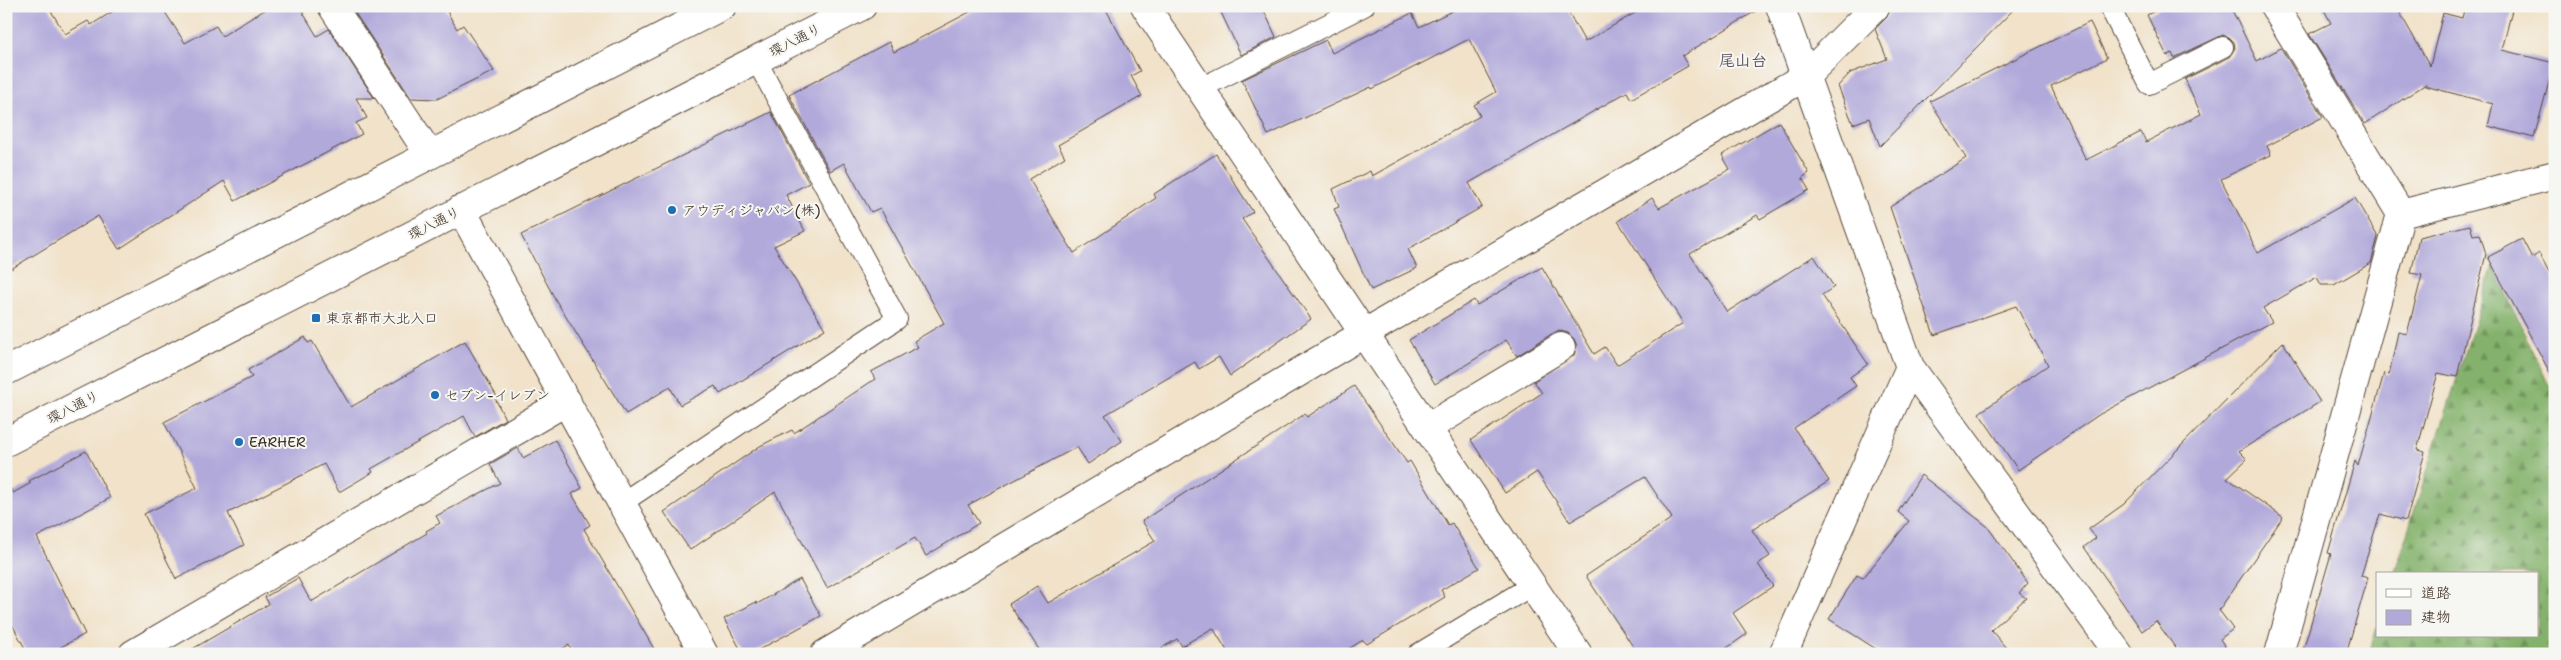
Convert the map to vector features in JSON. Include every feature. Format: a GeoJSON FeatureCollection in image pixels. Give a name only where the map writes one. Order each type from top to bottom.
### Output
{"type":"FeatureCollection","features":[{"type":"Feature","properties":{"kind":"street"},"geometry":{"type":"LineString","coordinates":[[332,6],[430,154]]}},
{"type":"Feature","properties":{"kind":"street"},"geometry":{"type":"LineString","coordinates":[[6,371],[722,6]]}},
{"type":"Feature","properties":{"kind":"street","name":"環八通り"},"geometry":{"type":"LineString","coordinates":[[6,442],[862,6]]}},
{"type":"Feature","properties":{"kind":"street"},"geometry":{"type":"LineString","coordinates":[[1145,6],[1578,654]]}},
{"type":"Feature","properties":{"kind":"street"},"geometry":{"type":"LineString","coordinates":[[1780,6],[1910,367],[2119,654]]}},
{"type":"Feature","properties":{"kind":"street"},"geometry":{"type":"LineString","coordinates":[[825,654],[1365,333],[1806,76],[1876,6]]}},
{"type":"Feature","properties":{"kind":"street"},"geometry":{"type":"LineString","coordinates":[[2274,6],[2400,214],[2279,654]]}},
{"type":"Feature","properties":{"kind":"street"},"geometry":{"type":"LineString","coordinates":[[2400,214],[2555,174]]}},
{"type":"Feature","properties":{"kind":"street"},"geometry":{"type":"LineString","coordinates":[[462,209],[704,654]]}},
{"type":"Feature","properties":{"kind":"street"},"geometry":{"type":"LineString","coordinates":[[1427,428],[1561,348]]}},
{"type":"Feature","properties":{"kind":"street"},"geometry":{"type":"LineString","coordinates":[[1783,654],[1910,367]]}},
{"type":"Feature","properties":{"kind":"street"},"geometry":{"type":"LineString","coordinates":[[133,654],[567,401]]}},
{"type":"Feature","properties":{"kind":"lane"},"geometry":{"type":"LineString","coordinates":[[1200,88],[1364,6]]}},
{"type":"Feature","properties":{"kind":"lane"},"geometry":{"type":"LineString","coordinates":[[2109,6],[2149,84],[2223,47]]}},
{"type":"Feature","properties":{"kind":"lane"},"geometry":{"type":"LineString","coordinates":[[623,502],[897,319],[756,60]]}},
{"type":"Feature","properties":{"kind":"lane"},"geometry":{"type":"LineString","coordinates":[[1418,654],[1531,586]]}},
{"type":"Feature","properties":{"kind":"green space"},"geometry":{"type":"Polygon","coordinates":[[[2493,266],[2546,379],[2555,392],[2555,654],[2369,654],[2376,630],[2376,638],[2538,638],[2538,572],[2395,572],[2493,266]]]}},
{"type":"Feature","properties":{"kind":"building"},"geometry":{"type":"Polygon","coordinates":[[[6,6],[48,6],[65,34],[88,21],[91,25],[121,6],[161,6],[185,43],[216,26],[222,36],[271,6],[299,6],[317,36],[329,29],[374,98],[356,98],[367,118],[356,123],[362,134],[235,201],[224,181],[119,249],[98,216],[6,272],[6,6]]]}},
{"type":"Feature","properties":{"kind":"building"},"geometry":{"type":"Polygon","coordinates":[[[367,6],[444,6],[457,29],[463,25],[494,71],[437,99],[411,98],[355,13],[367,6]]]}},
{"type":"Feature","properties":{"kind":"building"},"geometry":{"type":"Polygon","coordinates":[[[981,6],[1104,6],[1140,71],[1131,76],[1142,96],[1058,145],[1065,157],[1029,179],[1074,253],[1156,198],[1154,194],[1216,154],[1253,212],[1242,219],[1311,319],[1230,376],[1219,357],[1199,369],[1195,362],[1105,415],[1122,441],[1088,464],[1077,447],[968,505],[979,523],[926,556],[915,538],[827,588],[775,492],[690,550],[664,512],[760,446],[792,430],[794,433],[875,379],[871,372],[918,347],[914,341],[944,323],[880,208],[871,212],[844,163],[830,171],[789,95],[889,42],[894,52],[981,6]]]}},
{"type":"Feature","properties":{"kind":"building"},"geometry":{"type":"Polygon","coordinates":[[[1218,6],[1262,6],[1276,37],[1241,55],[1218,6]]]}},
{"type":"Feature","properties":{"kind":"building"},"geometry":{"type":"Polygon","coordinates":[[[1452,6],[1565,6],[1585,42],[1647,6],[1764,6],[1682,56],[1688,66],[1631,99],[1627,92],[1469,183],[1482,207],[1408,249],[1417,268],[1371,290],[1334,209],[1339,207],[1333,189],[1370,171],[1372,176],[1480,116],[1474,105],[1496,92],[1469,39],[1372,89],[1371,87],[1268,135],[1242,80],[1326,40],[1332,53],[1412,13],[1419,27],[1454,10],[1452,6]]]}},
{"type":"Feature","properties":{"kind":"building"},"geometry":{"type":"Polygon","coordinates":[[[1891,6],[2017,6],[1880,146],[1869,118],[1853,124],[1838,86],[1850,73],[1887,59],[1875,29],[1887,17],[1891,6]]]}},
{"type":"Feature","properties":{"kind":"building"},"geometry":{"type":"Polygon","coordinates":[[[2164,6],[2230,6],[2257,61],[2281,48],[2323,117],[2267,146],[2271,155],[2221,179],[2258,253],[2355,198],[2378,237],[2371,263],[2334,285],[2321,285],[2317,277],[2263,308],[2272,322],[2100,414],[2018,470],[1979,413],[2048,365],[2016,306],[1934,335],[1890,207],[1966,158],[1930,101],[2090,22],[2107,58],[2051,86],[2086,160],[2141,132],[2146,142],[2201,114],[2185,79],[2229,57],[2235,48],[2234,42],[2229,37],[2223,35],[2174,58],[2172,53],[2167,56],[2147,15],[2164,6]]]}},
{"type":"Feature","properties":{"kind":"building"},"geometry":{"type":"Polygon","coordinates":[[[2322,6],[2396,6],[2430,66],[2443,13],[2462,18],[2465,6],[2513,6],[2502,50],[2554,63],[2534,138],[2488,126],[2493,104],[2425,86],[2426,84],[2365,124],[2309,34],[2331,23],[2322,6]]]}},
{"type":"Feature","properties":{"kind":"building"},"geometry":{"type":"Polygon","coordinates":[[[771,112],[809,183],[786,195],[805,231],[774,246],[825,329],[720,394],[715,386],[680,405],[670,387],[626,414],[555,299],[521,235],[771,112]]]}},
{"type":"Feature","properties":{"kind":"building"},"geometry":{"type":"Polygon","coordinates":[[[1779,122],[1809,173],[1802,178],[1809,190],[1760,219],[1757,215],[1690,254],[1727,312],[1814,256],[1834,287],[1822,295],[1868,364],[1850,377],[1856,386],[1794,428],[1829,481],[1752,530],[1770,556],[1758,564],[1773,586],[1733,613],[1747,634],[1718,654],[1638,654],[1586,576],[1672,518],[1645,477],[1570,522],[1537,472],[1505,493],[1471,440],[1542,393],[1534,381],[1574,355],[1577,346],[1574,339],[1568,333],[1560,331],[1553,333],[1517,356],[1506,340],[1435,384],[1409,340],[1474,300],[1477,305],[1542,267],[1594,354],[1605,347],[1617,365],[1683,323],[1618,221],[1652,198],[1659,208],[1730,169],[1722,155],[1779,122]]]}},
{"type":"Feature","properties":{"kind":"building"},"geometry":{"type":"Polygon","coordinates":[[[2470,225],[2473,235],[2480,234],[2486,254],[2457,377],[2438,373],[2417,450],[2425,452],[2406,521],[2380,514],[2361,576],[2368,578],[2346,654],[2302,654],[2331,554],[2328,553],[2355,461],[2358,466],[2384,373],[2389,375],[2398,332],[2407,334],[2422,275],[2411,273],[2419,237],[2470,225]]]}},
{"type":"Feature","properties":{"kind":"building"},"geometry":{"type":"Polygon","coordinates":[[[2522,239],[2532,258],[2539,253],[2555,283],[2555,382],[2488,257],[2522,239]]]}},
{"type":"Feature","properties":{"kind":"building"},"geometry":{"type":"Polygon","coordinates":[[[305,337],[308,343],[312,341],[351,407],[465,341],[497,397],[495,398],[505,419],[475,437],[464,416],[371,469],[373,472],[339,492],[324,464],[228,513],[244,545],[176,579],[144,514],[197,488],[164,422],[252,377],[248,370],[305,337]]]}},
{"type":"Feature","properties":{"kind":"building"},"geometry":{"type":"Polygon","coordinates":[[[2283,342],[2320,402],[2239,451],[2247,459],[2227,478],[2283,517],[2219,610],[2233,629],[2220,639],[2230,654],[2180,654],[2156,621],[2142,631],[2084,547],[2096,538],[2089,529],[2124,504],[2283,342]]]}},
{"type":"Feature","properties":{"kind":"building"},"geometry":{"type":"Polygon","coordinates":[[[1354,386],[1407,463],[1410,461],[1448,525],[1452,523],[1479,568],[1441,590],[1445,597],[1367,644],[1363,640],[1340,654],[1229,654],[1213,628],[1182,646],[1177,639],[1151,654],[1042,654],[1009,604],[1037,586],[1048,603],[1155,541],[1142,521],[1305,414],[1307,417],[1354,386]]]}},
{"type":"Feature","properties":{"kind":"building"},"geometry":{"type":"Polygon","coordinates":[[[555,440],[582,488],[572,494],[590,525],[584,529],[657,654],[573,654],[569,645],[552,654],[184,654],[269,604],[265,597],[298,578],[311,602],[427,533],[426,531],[440,523],[436,516],[500,483],[490,464],[518,448],[523,458],[555,440]]]}},
{"type":"Feature","properties":{"kind":"building"},"geometry":{"type":"Polygon","coordinates":[[[86,451],[110,498],[37,537],[85,634],[48,654],[28,654],[6,613],[6,481],[13,493],[31,483],[29,481],[86,451]]]}},
{"type":"Feature","properties":{"kind":"building"},"geometry":{"type":"Polygon","coordinates":[[[1921,475],[1987,526],[2028,583],[2019,593],[2026,598],[1991,630],[2011,654],[1884,654],[1829,619],[1857,575],[1863,578],[1909,521],[1898,512],[1921,475]]]}},
{"type":"Feature","properties":{"kind":"building"},"geometry":{"type":"Polygon","coordinates":[[[800,579],[821,616],[751,654],[743,654],[724,619],[756,602],[757,604],[800,579]]]}},
{"type":"Feature","properties":{"kind":"place","name":"アウディジャパン(株)"},"geometry":{"type":"Point","coordinates":[672,210]}},
{"type":"Feature","properties":{"kind":"place","name":"東京都市大北入口"},"geometry":{"type":"Point","coordinates":[316,318]}},
{"type":"Feature","properties":{"kind":"place","name":"セブン-イレブン"},"geometry":{"type":"Point","coordinates":[435,395]}},
{"type":"Feature","properties":{"kind":"place","name":"EARHER"},"geometry":{"type":"Point","coordinates":[239,442]}},
{"type":"Feature","properties":{"kind":"district","name":"尾山台"},"geometry":{"type":"Point","coordinates":[1743,60]}}]}
